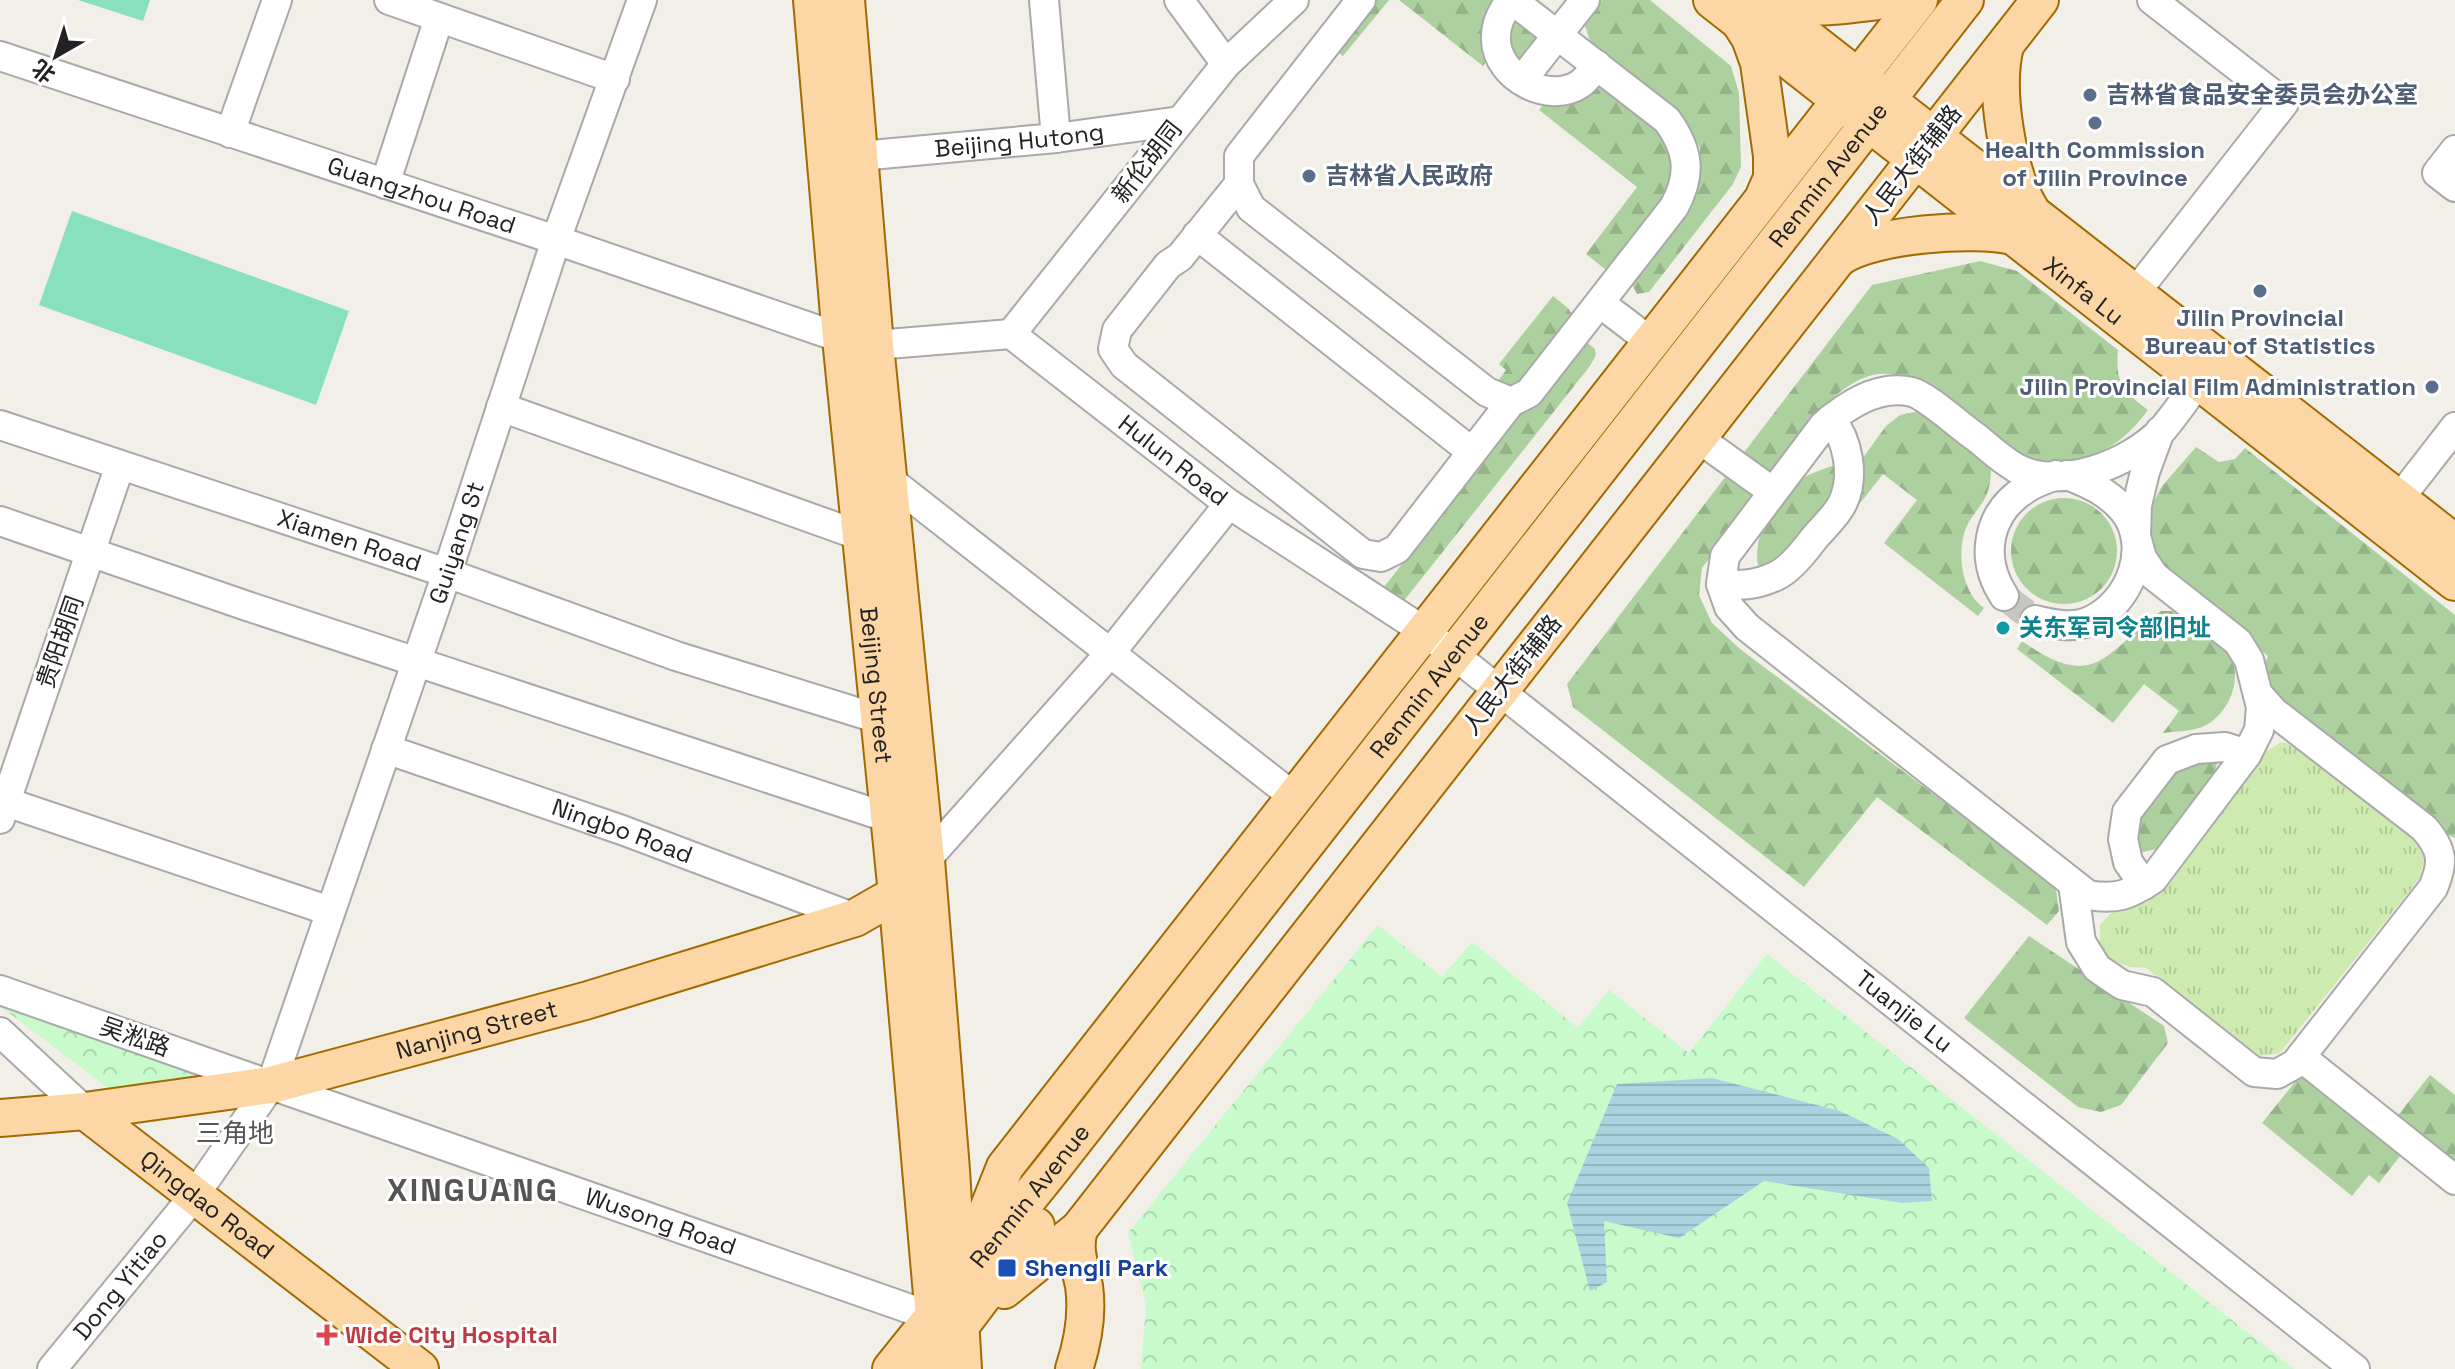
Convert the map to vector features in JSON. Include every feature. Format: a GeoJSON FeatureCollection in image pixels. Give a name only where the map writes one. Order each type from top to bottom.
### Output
{"type":"FeatureCollection","features":[{"type":"Feature","properties":{"kind":"main road","name":"Beijing Street"},"geometry":{"type":"LineString","coordinates":[[812,0],[858,342],[887,478],[926,860],[957,1285]]}},
{"type":"Feature","properties":{"kind":"main road","name":"Beijing Street"},"geometry":{"type":"LineString","coordinates":[[846,0],[860,156],[858,342],[861,536],[897,894],[946,1322],[942,1366]]}},
{"type":"Feature","properties":{"kind":"main road"},"geometry":{"type":"LineString","coordinates":[[1763,198],[1772,178],[1772,156],[1759,63],[1743,5],[1814,8],[1887,0]]}},
{"type":"Feature","properties":{"kind":"main road"},"geometry":{"type":"LineString","coordinates":[[957,1285],[1005,1167],[1919,0]]}},
{"type":"Feature","properties":{"kind":"main road","name":"Renmin Avenue"},"geometry":{"type":"LineString","coordinates":[[1887,118],[1965,0]]}},
{"type":"Feature","properties":{"kind":"main road","name":"Renmin Avenue"},"geometry":{"type":"LineString","coordinates":[[946,1322],[957,1285],[1462,661],[1887,118],[1994,0]]}},
{"type":"Feature","properties":{"kind":"main road","name":"人民大街辅路"},"geometry":{"type":"LineString","coordinates":[[946,1322],[1079,1229],[2040,0]]}},
{"type":"Feature","properties":{"kind":"main road","name":"Xinfa Lu"},"geometry":{"type":"LineString","coordinates":[[1743,5],[2024,225],[2199,381],[2455,582]]}},
{"type":"Feature","properties":{"kind":"main road"},"geometry":{"type":"LineString","coordinates":[[1840,257],[1865,244],[1964,231],[1995,232],[2024,225],[2000,88],[2000,66],[2005,45]]}},
{"type":"Feature","properties":{"kind":"main road","name":"Xinfa Lu"},"geometry":{"type":"LineString","coordinates":[[2024,225],[2135,293],[2455,543]]}},
{"type":"Feature","properties":{"kind":"main road","name":"Renmin Avenue"},"geometry":{"type":"LineString","coordinates":[[891,1369],[946,1322],[1069,1182],[1462,661]]}},
{"type":"Feature","properties":{"kind":"main road","name":"Nanjing Street"},"geometry":{"type":"LineString","coordinates":[[0,1118],[85,1111],[271,1085],[585,1001],[855,918],[897,894],[926,860]]}},
{"type":"Feature","properties":{"kind":"main road","name":"Qingdao Road"},"geometry":{"type":"LineString","coordinates":[[85,1111],[420,1369]]}},
{"type":"Feature","properties":{"kind":"main road"},"geometry":{"type":"LineString","coordinates":[[1074,1369],[1082,1341],[1085,1308],[1084,1287],[1075,1250],[1079,1229]]}},
{"type":"Feature","properties":{"kind":"street"},"geometry":{"type":"LineString","coordinates":[[230,133],[277,0]]}},
{"type":"Feature","properties":{"kind":"street"},"geometry":{"type":"LineString","coordinates":[[389,0],[615,79]]}},
{"type":"Feature","properties":{"kind":"street","name":"Guiyang St"},"geometry":{"type":"LineString","coordinates":[[271,1085],[447,573],[556,240],[642,0]]}},
{"type":"Feature","properties":{"kind":"street"},"geometry":{"type":"LineString","coordinates":[[1044,0],[1056,138]]}},
{"type":"Feature","properties":{"kind":"street"},"geometry":{"type":"LineString","coordinates":[[1179,0],[1226,64]]}},
{"type":"Feature","properties":{"kind":"street","name":"新伦胡同"},"geometry":{"type":"LineString","coordinates":[[1011,334],[1226,64],[1294,0]]}},
{"type":"Feature","properties":{"kind":"street"},"geometry":{"type":"LineString","coordinates":[[1361,0],[1239,156],[1239,184],[1251,208],[1487,392],[1511,402]]}},
{"type":"Feature","properties":{"kind":"street"},"geometry":{"type":"LineString","coordinates":[[1239,184],[1180,257],[1168,265],[1117,330],[1113,349],[1124,365],[1363,554],[1381,557],[1397,549],[1511,402],[1529,393],[1674,207],[1686,186],[1681,140],[1667,120],[1597,65],[1511,0],[1498,20],[1495,43],[1507,69],[1533,89],[1560,91],[1580,84],[1597,65]]}},
{"type":"Feature","properties":{"kind":"street"},"geometry":{"type":"LineString","coordinates":[[1522,80],[1585,0]]}},
{"type":"Feature","properties":{"kind":"street"},"geometry":{"type":"LineString","coordinates":[[2135,293],[2284,103],[2152,0]]}},
{"type":"Feature","properties":{"kind":"street"},"geometry":{"type":"LineString","coordinates":[[385,184],[439,18]]}},
{"type":"Feature","properties":{"kind":"street","name":"Guangzhou Road"},"geometry":{"type":"LineString","coordinates":[[0,56],[858,342]]}},
{"type":"Feature","properties":{"kind":"street","name":"Beijing Hutong"},"geometry":{"type":"LineString","coordinates":[[860,156],[1056,138],[1180,121]]}},
{"type":"Feature","properties":{"kind":"street"},"geometry":{"type":"LineString","coordinates":[[2455,150],[2437,173],[2455,187]]}},
{"type":"Feature","properties":{"kind":"street"},"geometry":{"type":"LineString","coordinates":[[1197,235],[1472,452]]}},
{"type":"Feature","properties":{"kind":"street"},"geometry":{"type":"LineString","coordinates":[[1600,303],[1651,342]]}},
{"type":"Feature","properties":{"kind":"street"},"geometry":{"type":"LineString","coordinates":[[858,342],[1011,334]]}},
{"type":"Feature","properties":{"kind":"street","name":"Hulun Road"},"geometry":{"type":"LineString","coordinates":[[1011,334],[1229,504],[1424,631],[1462,661]]}},
{"type":"Feature","properties":{"kind":"street"},"geometry":{"type":"LineString","coordinates":[[2004,596],[1992,578],[1988,557],[1992,529],[2006,506],[2027,488],[2062,475],[2089,483],[2108,496],[2124,512],[2136,536],[2142,558],[2154,576],[2238,642],[2249,660],[2261,707],[2259,730],[2247,754],[2153,879],[2134,892],[2109,899],[2088,895],[2073,884],[1747,627],[1729,607],[1721,584],[1725,556],[1831,419],[1843,408],[1891,389],[1915,393],[2017,468],[2040,475],[2062,475],[2077,475],[2128,455],[2160,431],[2199,381]]}},
{"type":"Feature","properties":{"kind":"street"},"geometry":{"type":"LineString","coordinates":[[501,407],[861,536]]}},
{"type":"Feature","properties":{"kind":"street"},"geometry":{"type":"LineString","coordinates":[[1721,584],[1746,586],[1778,575],[1804,551],[1843,502],[1848,452],[1839,429],[1831,419]]}},
{"type":"Feature","properties":{"kind":"street","name":"Xiamen Road"},"geometry":{"type":"LineString","coordinates":[[0,425],[447,573],[676,656],[879,719]]}},
{"type":"Feature","properties":{"kind":"street"},"geometry":{"type":"LineString","coordinates":[[2399,499],[2455,427]]}},
{"type":"Feature","properties":{"kind":"street"},"geometry":{"type":"LineString","coordinates":[[2035,620],[2060,626],[2089,622],[2110,608],[2126,587],[2135,566],[2137,505],[2160,431]]}},
{"type":"Feature","properties":{"kind":"street"},"geometry":{"type":"LineString","coordinates":[[1698,438],[1773,492]]}},
{"type":"Feature","properties":{"kind":"street","name":"贵阳胡同"},"geometry":{"type":"LineString","coordinates":[[3,811],[120,465]]}},
{"type":"Feature","properties":{"kind":"street"},"geometry":{"type":"LineString","coordinates":[[887,478],[1294,797]]}},
{"type":"Feature","properties":{"kind":"street"},"geometry":{"type":"LineString","coordinates":[[926,860],[1111,652],[1229,504]]}},
{"type":"Feature","properties":{"kind":"street"},"geometry":{"type":"LineString","coordinates":[[0,521],[416,663],[889,818]]}},
{"type":"Feature","properties":{"kind":"street","name":"Tuanjie Lu"},"geometry":{"type":"LineString","coordinates":[[1462,661],[2355,1369]]}},
{"type":"Feature","properties":{"kind":"street"},"geometry":{"type":"LineString","coordinates":[[2073,884],[2081,942],[2097,968],[2122,985],[2153,992],[2254,1072],[2277,1074],[2295,1064],[2433,888],[2447,858],[2424,828],[2274,712],[2258,694]]}},
{"type":"Feature","properties":{"kind":"street"},"geometry":{"type":"LineString","coordinates":[[2144,885],[2128,862],[2123,839],[2127,812],[2167,760],[2196,749],[2225,747],[2247,754]]}},
{"type":"Feature","properties":{"kind":"street","name":"Ningbo Road"},"geometry":{"type":"LineString","coordinates":[[386,749],[622,830],[855,918]]}},
{"type":"Feature","properties":{"kind":"street"},"geometry":{"type":"LineString","coordinates":[[3,811],[330,911]]}},
{"type":"Feature","properties":{"kind":"street","name":"吴淞路"},"geometry":{"type":"LineString","coordinates":[[0,990],[271,1085]]}},
{"type":"Feature","properties":{"kind":"street","name":"Qingdao Road"},"geometry":{"type":"LineString","coordinates":[[0,1032],[85,1111]]}},
{"type":"Feature","properties":{"kind":"street"},"geometry":{"type":"LineString","coordinates":[[2301,1057],[2455,1180]]}},
{"type":"Feature","properties":{"kind":"street","name":"Wusong Road"},"geometry":{"type":"LineString","coordinates":[[271,1085],[946,1322]]}},
{"type":"Feature","properties":{"kind":"street","name":"Dong Yitiao"},"geometry":{"type":"LineString","coordinates":[[52,1369],[194,1196],[271,1085]]}},
{"type":"Feature","properties":{"kind":"green space"},"geometry":{"type":"Polygon","coordinates":[[[78,0],[150,0],[143,21],[78,0]]]}},
{"type":"Feature","properties":{"kind":"green space"},"geometry":{"type":"Polygon","coordinates":[[[1368,0],[1389,0],[1343,56],[1336,51],[1368,0]]]}},
{"type":"Feature","properties":{"kind":"green space"},"geometry":{"type":"Polygon","coordinates":[[[1399,0],[1498,0],[1493,53],[1483,66],[1399,0]]]}},
{"type":"Feature","properties":{"kind":"green space"},"geometry":{"type":"Polygon","coordinates":[[[1602,0],[1650,0],[1731,66],[1739,93],[1741,167],[1733,184],[1649,292],[1637,294],[1630,281],[1687,203],[1699,179],[1700,148],[1679,113],[1591,44],[1584,23],[1602,0]]]}},
{"type":"Feature","properties":{"kind":"green space"},"geometry":{"type":"Polygon","coordinates":[[[1518,18],[1541,39],[1522,64],[1512,53],[1509,42],[1518,18]]]}},
{"type":"Feature","properties":{"kind":"green space"},"geometry":{"type":"Polygon","coordinates":[[[1596,77],[1672,142],[1678,184],[1613,270],[1605,269],[1586,254],[1637,187],[1539,110],[1549,97],[1596,77]]]}},
{"type":"Feature","properties":{"kind":"green space"},"geometry":{"type":"Polygon","coordinates":[[[72,211],[349,311],[316,405],[39,305],[72,211]]]}},
{"type":"Feature","properties":{"kind":"green space"},"geometry":{"type":"Polygon","coordinates":[[[1980,261],[2017,271],[2118,350],[2122,385],[2148,410],[2142,418],[2106,449],[2087,457],[2045,464],[2001,445],[1912,381],[1891,374],[1869,376],[1838,394],[1800,435],[1702,568],[1699,595],[1712,623],[1740,649],[2044,877],[2056,890],[2059,911],[2047,925],[1877,797],[1804,887],[1573,707],[1567,684],[1872,285],[1980,261]]]}},
{"type":"Feature","properties":{"kind":"green space"},"geometry":{"type":"Polygon","coordinates":[[[1553,296],[1568,308],[1575,319],[1528,388],[1493,388],[1506,370],[1499,364],[1553,296]]]}},
{"type":"Feature","properties":{"kind":"green space"},"geometry":{"type":"Polygon","coordinates":[[[1584,340],[1595,349],[1596,355],[1590,366],[1399,607],[1380,592],[1578,341],[1584,340]]]}},
{"type":"Feature","properties":{"kind":"green space"},"geometry":{"type":"Polygon","coordinates":[[[1919,411],[1965,438],[1989,459],[1991,473],[1988,491],[1966,528],[1962,549],[1966,583],[1970,593],[1984,608],[1978,616],[1884,543],[1917,500],[1883,474],[1858,506],[1858,476],[1862,459],[1886,426],[1900,415],[1919,411]]]}},
{"type":"Feature","properties":{"kind":"green space"},"geometry":{"type":"Polygon","coordinates":[[[2196,447],[2219,462],[2235,459],[2245,448],[2455,615],[2455,838],[2439,831],[2271,698],[2260,676],[2268,656],[2193,598],[2160,566],[2148,539],[2149,511],[2162,486],[2196,447]]]}},
{"type":"Feature","properties":{"kind":"green space"},"geometry":{"type":"Polygon","coordinates":[[[1835,465],[1835,486],[1827,511],[1781,558],[1758,566],[1760,534],[1775,504],[1800,480],[1835,465]]]}},
{"type":"Feature","properties":{"kind":"green space"},"geometry":{"type":"Polygon","coordinates":[[[2064,498],[2084,502],[2101,514],[2113,531],[2117,551],[2113,571],[2101,588],[2084,600],[2064,604],[2044,600],[2027,588],[2015,571],[2011,551],[2015,531],[2027,514],[2044,502],[2064,498]]]}},
{"type":"Feature","properties":{"kind":"green space"},"geometry":{"type":"Polygon","coordinates":[[[2161,611],[2179,611],[2221,644],[2233,664],[2235,682],[2229,701],[2218,716],[2200,728],[2163,733],[2179,711],[2144,684],[2113,723],[2017,649],[2022,641],[2047,657],[2084,666],[2112,652],[2161,611]]]}},
{"type":"Feature","properties":{"kind":"green space"},"geometry":{"type":"Polygon","coordinates":[[[2281,742],[2305,747],[2420,837],[2425,858],[2419,879],[2280,1053],[2260,1056],[2146,968],[2130,967],[2109,959],[2100,942],[2100,925],[2114,910],[2148,902],[2264,753],[2281,742]]]}},
{"type":"Feature","properties":{"kind":"green space"},"geometry":{"type":"Polygon","coordinates":[[[2187,763],[2217,763],[2213,782],[2161,848],[2139,853],[2136,827],[2142,808],[2163,782],[2187,763]]]}},
{"type":"Feature","properties":{"kind":"green space","name":"Shengli Park"},"geometry":{"type":"Polygon","coordinates":[[[1378,925],[1442,977],[1472,942],[1578,1028],[1609,990],[1689,1053],[1767,954],[2294,1369],[1141,1369],[1146,1305],[1128,1233],[1378,925]]]}},
{"type":"Feature","properties":{"kind":"green space"},"geometry":{"type":"Polygon","coordinates":[[[2029,936],[2164,1026],[2168,1043],[2121,1105],[2101,1112],[2078,1107],[1964,1018],[2029,936]]]}},
{"type":"Feature","properties":{"kind":"green space"},"geometry":{"type":"Polygon","coordinates":[[[0,999],[259,1083],[121,1098],[0,1006],[0,999]]]}},
{"type":"Feature","properties":{"kind":"green space"},"geometry":{"type":"Polygon","coordinates":[[[2430,1075],[2455,1095],[2455,1167],[2394,1120],[2430,1075]]]}},
{"type":"Feature","properties":{"kind":"green space"},"geometry":{"type":"Polygon","coordinates":[[[2309,1076],[2404,1151],[2379,1183],[2369,1175],[2352,1196],[2262,1123],[2299,1077],[2309,1076]]]}},
{"type":"Feature","properties":{"kind":"water"},"geometry":{"type":"Polygon","coordinates":[[[1712,1078],[1840,1111],[1898,1139],[1929,1168],[1932,1201],[1902,1203],[1764,1181],[1679,1238],[1604,1221],[1607,1282],[1590,1291],[1567,1203],[1617,1084],[1712,1078]]]}},
{"type":"Feature","properties":{"kind":"tunnel"},"geometry":{"type":"LineString","coordinates":[[2004,596],[2035,620]]}},
{"type":"Feature","properties":{"kind":"place","name":"吉林省食品安全委员会办公室"},"geometry":{"type":"Point","coordinates":[2090,95]}},
{"type":"Feature","properties":{"kind":"place","name":"Health Commission of Jilin Province"},"geometry":{"type":"Point","coordinates":[2095,123]}},
{"type":"Feature","properties":{"kind":"place","name":"吉林省人民政府"},"geometry":{"type":"Point","coordinates":[1309,176]}},
{"type":"Feature","properties":{"kind":"place","name":"Jilin Provincial Bureau of Statistics"},"geometry":{"type":"Point","coordinates":[2260,291]}},
{"type":"Feature","properties":{"kind":"place","name":"Jilin Provincial Film Administration"},"geometry":{"type":"Point","coordinates":[2432,387]}},
{"type":"Feature","properties":{"kind":"place","name":"关东军司令部旧址"},"geometry":{"type":"Point","coordinates":[2003,628]}},
{"type":"Feature","properties":{"kind":"place","name":"Shengli Park"},"geometry":{"type":"Point","coordinates":[1007,1268]}},
{"type":"Feature","properties":{"kind":"place","name":"Wide City Hospital"},"geometry":{"type":"Point","coordinates":[327,1335]}},
{"type":"Feature","properties":{"kind":"district","name":"三角地"},"geometry":{"type":"Point","coordinates":[235,1133]}},
{"type":"Feature","properties":{"kind":"district","name":"XINGUANG"},"geometry":{"type":"Point","coordinates":[473,1190]}}]}
